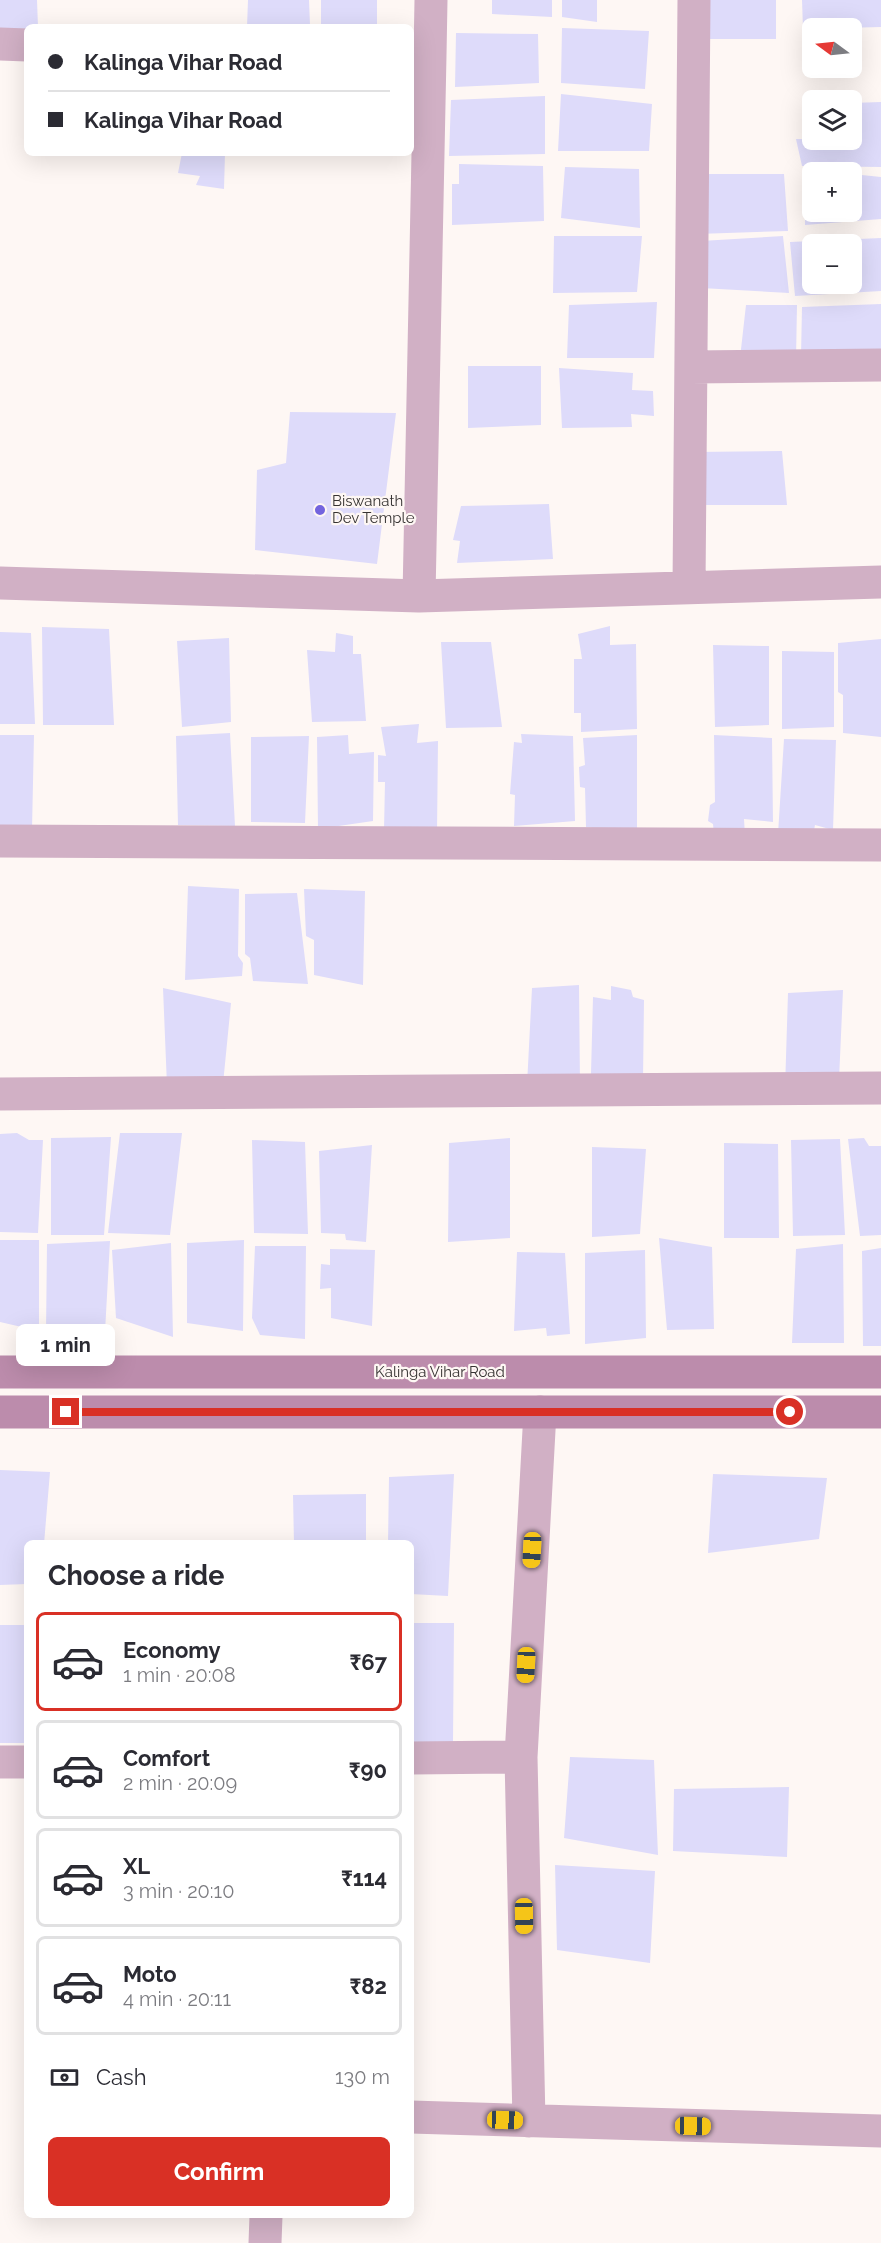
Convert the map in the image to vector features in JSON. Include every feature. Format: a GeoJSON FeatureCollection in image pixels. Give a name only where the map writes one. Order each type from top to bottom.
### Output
{"type":"FeatureCollection","features":[{"type":"Feature","properties":{"kind":"street"},"geometry":{"type":"LineString","coordinates":[[419,596],[420,55],[430,0]]}},
{"type":"Feature","properties":{"kind":"street"},"geometry":{"type":"LineString","coordinates":[[689,587],[694,0]]}},
{"type":"Feature","properties":{"kind":"street"},"geometry":{"type":"LineString","coordinates":[[0,44],[24,45]]}},
{"type":"Feature","properties":{"kind":"street"},"geometry":{"type":"LineString","coordinates":[[691,367],[881,365]]}},
{"type":"Feature","properties":{"kind":"street"},"geometry":{"type":"LineString","coordinates":[[0,583],[419,596],[881,582]]}},
{"type":"Feature","properties":{"kind":"street"},"geometry":{"type":"LineString","coordinates":[[0,841],[881,845]]}},
{"type":"Feature","properties":{"kind":"street"},"geometry":{"type":"LineString","coordinates":[[0,1094],[881,1088]]}},
{"type":"Feature","properties":{"kind":"street","name":"Kalinga Vihar Road"},"geometry":{"type":"LineString","coordinates":[[0,1372],[881,1372]]}},
{"type":"Feature","properties":{"kind":"street"},"geometry":{"type":"LineString","coordinates":[[0,1412],[881,1412]]}},
{"type":"Feature","properties":{"kind":"street"},"geometry":{"type":"LineString","coordinates":[[529,2121],[521,1757],[540,1412]]}},
{"type":"Feature","properties":{"kind":"street"},"geometry":{"type":"LineString","coordinates":[[414,1758],[521,1757]]}},
{"type":"Feature","properties":{"kind":"street"},"geometry":{"type":"LineString","coordinates":[[0,1762],[24,1762]]}},
{"type":"Feature","properties":{"kind":"street"},"geometry":{"type":"LineString","coordinates":[[414,2117],[881,2132]]}},
{"type":"Feature","properties":{"kind":"street"},"geometry":{"type":"LineString","coordinates":[[265,2243],[266,2218]]}},
{"type":"Feature","properties":{"kind":"building"},"geometry":{"type":"Polygon","coordinates":[[[0,0],[37,0],[38,24],[24,24],[24,36],[0,36],[0,0]]]}},
{"type":"Feature","properties":{"kind":"building"},"geometry":{"type":"Polygon","coordinates":[[[248,0],[309,0],[310,24],[247,24],[248,0]]]}},
{"type":"Feature","properties":{"kind":"building"},"geometry":{"type":"Polygon","coordinates":[[[321,0],[377,0],[377,24],[321,24],[321,0]]]}},
{"type":"Feature","properties":{"kind":"building"},"geometry":{"type":"Polygon","coordinates":[[[492,0],[552,0],[552,17],[492,14],[492,0]]]}},
{"type":"Feature","properties":{"kind":"building"},"geometry":{"type":"Polygon","coordinates":[[[562,0],[597,0],[597,22],[562,17],[562,0]]]}},
{"type":"Feature","properties":{"kind":"building"},"geometry":{"type":"Polygon","coordinates":[[[703,0],[776,0],[776,39],[703,39],[703,0]]]}},
{"type":"Feature","properties":{"kind":"building"},"geometry":{"type":"Polygon","coordinates":[[[802,0],[881,0],[881,27],[862,27],[862,18],[803,18],[802,0]]]}},
{"type":"Feature","properties":{"kind":"building"},"geometry":{"type":"Polygon","coordinates":[[[562,28],[649,31],[645,89],[561,83],[562,28]]]}},
{"type":"Feature","properties":{"kind":"building"},"geometry":{"type":"Polygon","coordinates":[[[456,33],[538,34],[539,83],[455,87],[456,33]]]}},
{"type":"Feature","properties":{"kind":"building"},"geometry":{"type":"Polygon","coordinates":[[[561,94],[652,104],[649,151],[558,151],[561,94]]]}},
{"type":"Feature","properties":{"kind":"building"},"geometry":{"type":"Polygon","coordinates":[[[545,96],[545,154],[449,156],[451,100],[545,96]]]}},
{"type":"Feature","properties":{"kind":"building"},"geometry":{"type":"Polygon","coordinates":[[[881,102],[881,167],[862,167],[862,162],[802,162],[802,166],[796,139],[802,139],[802,150],[862,150],[862,103],[881,102]]]}},
{"type":"Feature","properties":{"kind":"building"},"geometry":{"type":"Polygon","coordinates":[[[181,156],[225,156],[224,189],[196,185],[200,176],[178,173],[181,156]]]}},
{"type":"Feature","properties":{"kind":"building"},"geometry":{"type":"Polygon","coordinates":[[[459,164],[543,166],[544,221],[452,225],[452,184],[459,184],[459,164]]]}},
{"type":"Feature","properties":{"kind":"building"},"geometry":{"type":"Polygon","coordinates":[[[565,167],[639,169],[640,228],[561,218],[565,167]]]}},
{"type":"Feature","properties":{"kind":"building"},"geometry":{"type":"Polygon","coordinates":[[[699,174],[784,174],[788,231],[697,234],[699,174]]]}},
{"type":"Feature","properties":{"kind":"building"},"geometry":{"type":"Polygon","coordinates":[[[862,175],[881,177],[881,219],[862,220],[862,175]]]}},
{"type":"Feature","properties":{"kind":"building"},"geometry":{"type":"Polygon","coordinates":[[[805,222],[843,222],[805,225],[805,222]]]}},
{"type":"Feature","properties":{"kind":"building"},"geometry":{"type":"Polygon","coordinates":[[[554,236],[642,236],[637,292],[553,293],[554,236]]]}},
{"type":"Feature","properties":{"kind":"building"},"geometry":{"type":"Polygon","coordinates":[[[783,236],[789,293],[701,288],[701,241],[783,236]]]}},
{"type":"Feature","properties":{"kind":"building"},"geometry":{"type":"Polygon","coordinates":[[[881,238],[881,291],[862,292],[862,239],[881,238]]]}},
{"type":"Feature","properties":{"kind":"building"},"geometry":{"type":"Polygon","coordinates":[[[802,241],[802,294],[829,294],[795,296],[790,242],[802,241]]]}},
{"type":"Feature","properties":{"kind":"building"},"geometry":{"type":"Polygon","coordinates":[[[657,302],[654,358],[567,358],[569,305],[657,302]]]}},
{"type":"Feature","properties":{"kind":"building"},"geometry":{"type":"Polygon","coordinates":[[[881,304],[881,356],[801,356],[802,307],[881,304]]]}},
{"type":"Feature","properties":{"kind":"building"},"geometry":{"type":"Polygon","coordinates":[[[746,305],[797,305],[796,359],[740,358],[746,305]]]}},
{"type":"Feature","properties":{"kind":"building"},"geometry":{"type":"Polygon","coordinates":[[[468,366],[541,366],[541,425],[468,428],[468,366]]]}},
{"type":"Feature","properties":{"kind":"building"},"geometry":{"type":"Polygon","coordinates":[[[559,368],[633,373],[632,390],[653,391],[654,416],[631,414],[632,427],[562,428],[559,368]]]}},
{"type":"Feature","properties":{"kind":"building","name":"Biswanath Dev Temple"},"geometry":{"type":"Polygon","coordinates":[[[290,412],[396,413],[377,564],[255,550],[257,470],[286,463],[290,412]]]}},
{"type":"Feature","properties":{"kind":"building"},"geometry":{"type":"Polygon","coordinates":[[[782,451],[787,505],[696,505],[694,452],[782,451]]]}},
{"type":"Feature","properties":{"kind":"building"},"geometry":{"type":"Polygon","coordinates":[[[549,504],[553,559],[457,563],[460,541],[453,540],[461,506],[549,504]]]}},
{"type":"Feature","properties":{"kind":"building"},"geometry":{"type":"Polygon","coordinates":[[[610,626],[610,645],[636,644],[637,729],[581,732],[581,713],[574,713],[574,659],[582,659],[578,634],[610,626]]]}},
{"type":"Feature","properties":{"kind":"building"},"geometry":{"type":"Polygon","coordinates":[[[42,627],[109,629],[114,725],[43,725],[42,627]]]}},
{"type":"Feature","properties":{"kind":"building"},"geometry":{"type":"Polygon","coordinates":[[[0,632],[31,633],[35,724],[0,724],[0,632]]]}},
{"type":"Feature","properties":{"kind":"building"},"geometry":{"type":"Polygon","coordinates":[[[336,633],[353,636],[353,654],[361,654],[366,721],[312,722],[307,650],[335,652],[336,633]]]}},
{"type":"Feature","properties":{"kind":"building"},"geometry":{"type":"Polygon","coordinates":[[[229,638],[231,722],[182,727],[177,641],[229,638]]]}},
{"type":"Feature","properties":{"kind":"building"},"geometry":{"type":"Polygon","coordinates":[[[881,639],[881,737],[843,733],[843,695],[838,692],[838,643],[881,639]]]}},
{"type":"Feature","properties":{"kind":"building"},"geometry":{"type":"Polygon","coordinates":[[[441,642],[491,642],[502,727],[446,728],[441,642]]]}},
{"type":"Feature","properties":{"kind":"building"},"geometry":{"type":"Polygon","coordinates":[[[713,645],[769,646],[769,725],[715,727],[713,645]]]}},
{"type":"Feature","properties":{"kind":"building"},"geometry":{"type":"Polygon","coordinates":[[[782,651],[834,652],[834,727],[782,729],[782,651]]]}},
{"type":"Feature","properties":{"kind":"building"},"geometry":{"type":"Polygon","coordinates":[[[419,724],[417,743],[438,741],[437,832],[384,830],[385,782],[378,782],[378,755],[386,756],[381,727],[419,724]]]}},
{"type":"Feature","properties":{"kind":"building"},"geometry":{"type":"Polygon","coordinates":[[[230,733],[235,826],[178,825],[176,736],[230,733]]]}},
{"type":"Feature","properties":{"kind":"building"},"geometry":{"type":"Polygon","coordinates":[[[521,734],[573,736],[575,821],[514,826],[515,795],[510,794],[514,742],[522,743],[521,734]]]}},
{"type":"Feature","properties":{"kind":"building"},"geometry":{"type":"Polygon","coordinates":[[[0,735],[34,735],[32,830],[0,830],[0,735]]]}},
{"type":"Feature","properties":{"kind":"building"},"geometry":{"type":"Polygon","coordinates":[[[348,735],[349,754],[374,752],[373,821],[318,829],[317,737],[348,735]]]}},
{"type":"Feature","properties":{"kind":"building"},"geometry":{"type":"Polygon","coordinates":[[[637,735],[637,833],[586,827],[585,788],[580,787],[579,767],[585,765],[583,738],[637,735]]]}},
{"type":"Feature","properties":{"kind":"building"},"geometry":{"type":"Polygon","coordinates":[[[714,735],[772,738],[773,822],[744,819],[745,836],[714,834],[713,824],[708,821],[710,805],[715,802],[714,735]]]}},
{"type":"Feature","properties":{"kind":"building"},"geometry":{"type":"Polygon","coordinates":[[[309,736],[305,823],[251,822],[251,737],[309,736]]]}},
{"type":"Feature","properties":{"kind":"building"},"geometry":{"type":"Polygon","coordinates":[[[784,739],[836,740],[833,830],[815,825],[813,836],[778,834],[784,739]]]}},
{"type":"Feature","properties":{"kind":"building"},"geometry":{"type":"Polygon","coordinates":[[[188,886],[239,889],[238,956],[243,963],[242,976],[185,980],[188,886]]]}},
{"type":"Feature","properties":{"kind":"building"},"geometry":{"type":"Polygon","coordinates":[[[304,889],[365,891],[363,985],[314,975],[314,940],[306,936],[304,889]]]}},
{"type":"Feature","properties":{"kind":"building"},"geometry":{"type":"Polygon","coordinates":[[[297,893],[308,984],[253,981],[250,958],[245,954],[245,894],[297,893]]]}},
{"type":"Feature","properties":{"kind":"building"},"geometry":{"type":"Polygon","coordinates":[[[579,985],[580,1085],[527,1085],[532,988],[579,985]]]}},
{"type":"Feature","properties":{"kind":"building"},"geometry":{"type":"Polygon","coordinates":[[[611,986],[631,990],[633,997],[644,1000],[643,1081],[591,1074],[593,997],[611,1000],[611,986]]]}},
{"type":"Feature","properties":{"kind":"building"},"geometry":{"type":"Polygon","coordinates":[[[163,988],[231,1003],[223,1084],[167,1086],[163,988]]]}},
{"type":"Feature","properties":{"kind":"building"},"geometry":{"type":"Polygon","coordinates":[[[843,990],[839,1080],[785,1089],[788,993],[843,990]]]}},
{"type":"Feature","properties":{"kind":"building"},"geometry":{"type":"Polygon","coordinates":[[[17,1133],[29,1140],[43,1140],[38,1233],[0,1232],[0,1134],[17,1133]]]}},
{"type":"Feature","properties":{"kind":"building"},"geometry":{"type":"Polygon","coordinates":[[[120,1133],[182,1133],[170,1235],[108,1233],[120,1133]]]}},
{"type":"Feature","properties":{"kind":"building"},"geometry":{"type":"Polygon","coordinates":[[[111,1137],[104,1235],[51,1235],[51,1138],[111,1137]]]}},
{"type":"Feature","properties":{"kind":"building"},"geometry":{"type":"Polygon","coordinates":[[[510,1138],[510,1238],[448,1242],[449,1143],[510,1138]]]}},
{"type":"Feature","properties":{"kind":"building"},"geometry":{"type":"Polygon","coordinates":[[[864,1138],[869,1146],[881,1146],[881,1235],[860,1236],[848,1139],[864,1138]]]}},
{"type":"Feature","properties":{"kind":"building"},"geometry":{"type":"Polygon","coordinates":[[[840,1139],[845,1235],[793,1236],[791,1140],[840,1139]]]}},
{"type":"Feature","properties":{"kind":"building"},"geometry":{"type":"Polygon","coordinates":[[[252,1140],[305,1142],[308,1234],[254,1233],[252,1140]]]}},
{"type":"Feature","properties":{"kind":"building"},"geometry":{"type":"Polygon","coordinates":[[[724,1143],[778,1144],[779,1238],[724,1238],[724,1143]]]}},
{"type":"Feature","properties":{"kind":"building"},"geometry":{"type":"Polygon","coordinates":[[[372,1145],[366,1242],[346,1240],[345,1234],[321,1233],[319,1151],[372,1145]]]}},
{"type":"Feature","properties":{"kind":"building"},"geometry":{"type":"Polygon","coordinates":[[[592,1147],[646,1149],[640,1234],[592,1237],[592,1147]]]}},
{"type":"Feature","properties":{"kind":"building"},"geometry":{"type":"Polygon","coordinates":[[[659,1238],[712,1247],[714,1329],[667,1330],[659,1238]]]}},
{"type":"Feature","properties":{"kind":"building"},"geometry":{"type":"Polygon","coordinates":[[[0,1240],[39,1240],[39,1331],[0,1322],[0,1240]]]}},
{"type":"Feature","properties":{"kind":"building"},"geometry":{"type":"Polygon","coordinates":[[[244,1240],[243,1331],[187,1323],[187,1243],[244,1240]]]}},
{"type":"Feature","properties":{"kind":"building"},"geometry":{"type":"Polygon","coordinates":[[[110,1241],[105,1332],[46,1333],[47,1244],[110,1241]]]}},
{"type":"Feature","properties":{"kind":"building"},"geometry":{"type":"Polygon","coordinates":[[[171,1243],[173,1337],[116,1318],[112,1250],[171,1243]]]}},
{"type":"Feature","properties":{"kind":"building"},"geometry":{"type":"Polygon","coordinates":[[[843,1244],[844,1343],[792,1343],[796,1249],[843,1244]]]}},
{"type":"Feature","properties":{"kind":"building"},"geometry":{"type":"Polygon","coordinates":[[[255,1246],[306,1246],[305,1339],[260,1335],[252,1318],[255,1246]]]}},
{"type":"Feature","properties":{"kind":"building"},"geometry":{"type":"Polygon","coordinates":[[[881,1248],[881,1346],[863,1346],[862,1251],[881,1248]]]}},
{"type":"Feature","properties":{"kind":"building"},"geometry":{"type":"Polygon","coordinates":[[[330,1249],[375,1250],[372,1326],[331,1318],[331,1288],[320,1289],[321,1264],[330,1265],[330,1249]]]}},
{"type":"Feature","properties":{"kind":"building"},"geometry":{"type":"Polygon","coordinates":[[[645,1250],[646,1338],[585,1344],[585,1253],[645,1250]]]}},
{"type":"Feature","properties":{"kind":"building"},"geometry":{"type":"Polygon","coordinates":[[[517,1252],[565,1253],[570,1334],[547,1336],[546,1328],[514,1331],[517,1252]]]}},
{"type":"Feature","properties":{"kind":"building"},"geometry":{"type":"Polygon","coordinates":[[[0,1470],[50,1472],[44,1540],[24,1540],[24,1584],[0,1585],[0,1470]]]}},
{"type":"Feature","properties":{"kind":"building"},"geometry":{"type":"Polygon","coordinates":[[[454,1474],[448,1596],[414,1594],[414,1540],[388,1540],[389,1477],[454,1474]]]}},
{"type":"Feature","properties":{"kind":"building"},"geometry":{"type":"Polygon","coordinates":[[[713,1474],[827,1478],[819,1539],[708,1553],[713,1474]]]}},
{"type":"Feature","properties":{"kind":"building"},"geometry":{"type":"Polygon","coordinates":[[[366,1494],[366,1540],[294,1540],[293,1495],[366,1494]]]}},
{"type":"Feature","properties":{"kind":"building"},"geometry":{"type":"Polygon","coordinates":[[[414,1623],[454,1623],[453,1742],[414,1743],[414,1623]]]}},
{"type":"Feature","properties":{"kind":"building"},"geometry":{"type":"Polygon","coordinates":[[[0,1625],[24,1625],[24,1743],[0,1743],[0,1625]]]}},
{"type":"Feature","properties":{"kind":"building"},"geometry":{"type":"Polygon","coordinates":[[[570,1757],[654,1760],[658,1855],[564,1838],[570,1757]]]}},
{"type":"Feature","properties":{"kind":"building"},"geometry":{"type":"Polygon","coordinates":[[[789,1787],[787,1857],[673,1851],[674,1789],[789,1787]]]}},
{"type":"Feature","properties":{"kind":"building"},"geometry":{"type":"Polygon","coordinates":[[[555,1865],[655,1871],[650,1963],[557,1950],[555,1865]]]}},
{"type":"Feature","properties":{"kind":"place","name":"Biswanath Dev Temple"},"geometry":{"type":"Point","coordinates":[320,510]}},
{"type":"Feature","properties":{"kind":"route"},"geometry":{"type":"LineString","coordinates":[[66,1412],[790,1412]]}}]}
